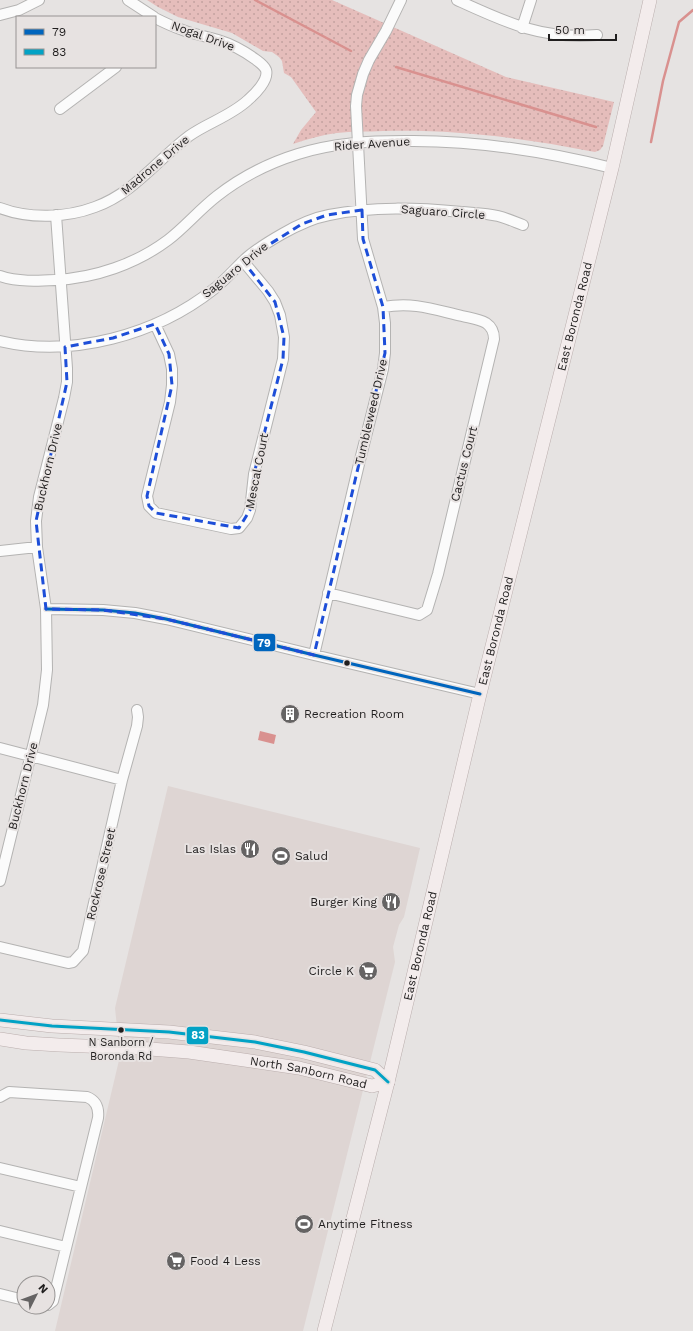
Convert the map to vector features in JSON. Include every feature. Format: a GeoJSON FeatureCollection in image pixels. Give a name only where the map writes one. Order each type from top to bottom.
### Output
{"type":"FeatureCollection","features":[{"type":"Feature","properties":{"kind":"main road","name":"East Boronda Road"},"geometry":{"type":"LineString","coordinates":[[324,1331],[388,1082],[480,694],[612,168],[650,0]]}},
{"type":"Feature","properties":{"kind":"main road","name":"North Sanborn Road"},"geometry":{"type":"LineString","coordinates":[[0,1020],[52,1026],[169,1032],[256,1042],[297,1050],[375,1070],[388,1082]]}},
{"type":"Feature","properties":{"kind":"main road","name":"North Sanborn Road"},"geometry":{"type":"LineString","coordinates":[[0,1039],[46,1044],[189,1052],[299,1068],[372,1086],[388,1082]]}},
{"type":"Feature","properties":{"kind":"street"},"geometry":{"type":"LineString","coordinates":[[0,15],[19,10],[38,0]]}},
{"type":"Feature","properties":{"kind":"street","name":"Nogal Drive"},"geometry":{"type":"LineString","coordinates":[[128,0],[152,16]]}},
{"type":"Feature","properties":{"kind":"street","name":"Tumbleweed Drive"},"geometry":{"type":"LineString","coordinates":[[314,655],[383,369],[385,354],[386,338],[383,307],[363,239],[356,106],[359,85],[369,60],[386,31],[401,0]]}},
{"type":"Feature","properties":{"kind":"street"},"geometry":{"type":"LineString","coordinates":[[457,0],[522,28],[579,37],[597,35]]}},
{"type":"Feature","properties":{"kind":"street"},"geometry":{"type":"LineString","coordinates":[[522,28],[531,0]]}},
{"type":"Feature","properties":{"kind":"street","name":"Nogal Drive"},"geometry":{"type":"LineString","coordinates":[[156,18],[180,30],[234,46],[262,65],[266,73]]}},
{"type":"Feature","properties":{"kind":"street"},"geometry":{"type":"LineString","coordinates":[[60,109],[115,68]]}},
{"type":"Feature","properties":{"kind":"street","name":"Madrone Drive"},"geometry":{"type":"LineString","coordinates":[[0,208],[18,213],[56,215],[76,213],[94,208],[122,194],[136,184],[166,154],[190,136],[244,104],[256,92],[266,78],[266,73]]}},
{"type":"Feature","properties":{"kind":"street","name":"Rider Avenue"},"geometry":{"type":"LineString","coordinates":[[0,276],[26,280],[60,280],[106,271],[124,265],[146,254],[167,240],[217,196],[242,179],[268,166],[313,150],[357,142],[422,141],[481,144],[554,155],[612,168]]}},
{"type":"Feature","properties":{"kind":"street","name":"Saguaro Circle"},"geometry":{"type":"LineString","coordinates":[[362,210],[421,208],[497,215],[523,225]]}},
{"type":"Feature","properties":{"kind":"street","name":"Saguaro Drive"},"geometry":{"type":"LineString","coordinates":[[0,341],[18,345],[65,347],[98,342],[134,332],[155,324],[195,302],[213,290],[243,261],[261,247],[281,235],[302,224],[327,215],[362,210]]}},
{"type":"Feature","properties":{"kind":"street","name":"Buckhorn Drive"},"geometry":{"type":"LineString","coordinates":[[0,882],[43,705],[45,688],[47,652],[46,609],[37,547],[37,508],[67,382],[56,215]]}},
{"type":"Feature","properties":{"kind":"street","name":"Mescal Court"},"geometry":{"type":"LineString","coordinates":[[155,324],[169,354],[172,369],[172,385],[170,402],[147,496],[150,506],[156,513],[230,529],[239,528],[247,518],[250,510],[254,474],[283,359],[284,337],[280,315],[275,302],[268,291],[243,261]]}},
{"type":"Feature","properties":{"kind":"street","name":"Cactus Court"},"geometry":{"type":"LineString","coordinates":[[328,593],[419,615],[427,610],[438,574],[494,339],[494,333],[491,327],[481,321],[420,306],[402,305],[383,307]]}},
{"type":"Feature","properties":{"kind":"street"},"geometry":{"type":"LineString","coordinates":[[0,551],[37,547]]}},
{"type":"Feature","properties":{"kind":"street"},"geometry":{"type":"LineString","coordinates":[[46,609],[103,610],[166,618],[480,694]]}},
{"type":"Feature","properties":{"kind":"street","name":"Rockrose Street"},"geometry":{"type":"LineString","coordinates":[[0,947],[68,962],[73,962],[83,951],[122,780],[137,726],[137,710]]}},
{"type":"Feature","properties":{"kind":"street"},"geometry":{"type":"LineString","coordinates":[[0,748],[122,780]]}},
{"type":"Feature","properties":{"kind":"street"},"geometry":{"type":"LineString","coordinates":[[0,1097],[9,1092],[87,1097],[94,1100],[98,1109],[98,1118],[56,1289]]}},
{"type":"Feature","properties":{"kind":"street"},"geometry":{"type":"LineString","coordinates":[[0,1168],[81,1188]]}},
{"type":"Feature","properties":{"kind":"street"},"geometry":{"type":"LineString","coordinates":[[0,1231],[66,1247]]}},
{"type":"Feature","properties":{"kind":"street"},"geometry":{"type":"LineString","coordinates":[[0,1294],[16,1298]]}},
{"type":"Feature","properties":{"kind":"highlighted area"},"geometry":{"type":"Polygon","coordinates":[[[362,210],[363,239],[383,307],[385,353],[314,655],[166,619],[103,610],[46,609],[36,521],[67,382],[65,347],[113,338],[155,324],[169,354],[172,385],[147,496],[149,506],[156,513],[239,528],[250,510],[254,474],[283,359],[284,337],[275,302],[243,261],[302,224],[327,215],[362,210]]]}},
{"type":"Feature","properties":{"kind":"shaded area"},"geometry":{"type":"Polygon","coordinates":[[[147,0],[332,0],[506,77],[614,102],[603,146],[600,150],[595,152],[516,139],[437,131],[337,133],[315,137],[293,144],[301,130],[316,112],[291,77],[284,73],[282,61],[279,57],[272,52],[263,51],[232,33],[178,17],[147,0]]]}},
{"type":"Feature","properties":{"kind":"shaded area"},"geometry":{"type":"Polygon","coordinates":[[[260,731],[276,735],[274,744],[258,740],[260,731]]]}},
{"type":"Feature","properties":{"kind":"shaded area"},"geometry":{"type":"Polygon","coordinates":[[[168,786],[420,848],[404,917],[399,925],[393,947],[395,962],[303,1331],[55,1331],[120,1056],[115,1008],[168,786]]]}},
{"type":"Feature","properties":{"kind":"waterway"},"geometry":{"type":"LineString","coordinates":[[255,0],[351,51]]}},
{"type":"Feature","properties":{"kind":"waterway"},"geometry":{"type":"LineString","coordinates":[[651,142],[663,81],[679,22],[693,10]]}},
{"type":"Feature","properties":{"kind":"waterway"},"geometry":{"type":"LineString","coordinates":[[396,67],[596,127]]}},
{"type":"Feature","properties":{"kind":"transit line","name":"79"},"geometry":{"type":"LineString","coordinates":[[46,609],[103,610],[135,613],[166,619],[480,694]]}},
{"type":"Feature","properties":{"kind":"transit line","name":"83"},"geometry":{"type":"LineString","coordinates":[[0,1020],[52,1026],[169,1032],[255,1042],[304,1052],[375,1070],[388,1082]]}},
{"type":"Feature","properties":{"kind":"place","name":"Recreation Room"},"geometry":{"type":"Point","coordinates":[290,714]}},
{"type":"Feature","properties":{"kind":"place","name":"Las Islas"},"geometry":{"type":"Point","coordinates":[250,849]}},
{"type":"Feature","properties":{"kind":"place","name":"Salud"},"geometry":{"type":"Point","coordinates":[281,856]}},
{"type":"Feature","properties":{"kind":"place","name":"Burger King"},"geometry":{"type":"Point","coordinates":[391,902]}},
{"type":"Feature","properties":{"kind":"place","name":"Circle K"},"geometry":{"type":"Point","coordinates":[368,971]}},
{"type":"Feature","properties":{"kind":"place","name":"N Sanborn / Boronda Rd"},"geometry":{"type":"Point","coordinates":[121,1030]}},
{"type":"Feature","properties":{"kind":"place","name":"Anytime Fitness"},"geometry":{"type":"Point","coordinates":[304,1224]}},
{"type":"Feature","properties":{"kind":"place","name":"Food 4 Less"},"geometry":{"type":"Point","coordinates":[176,1261]}}]}
